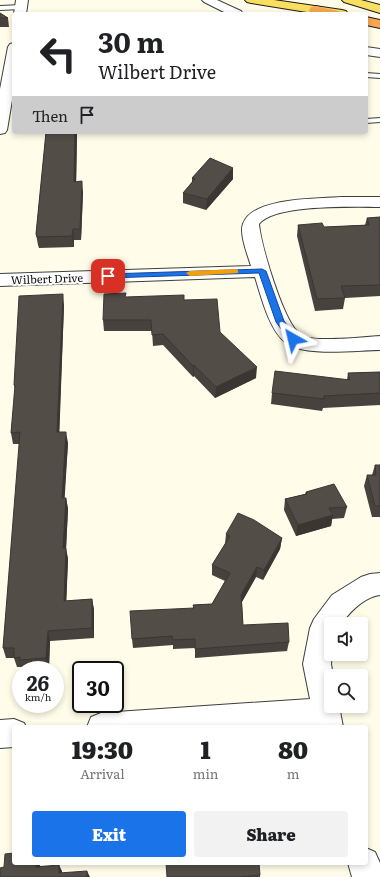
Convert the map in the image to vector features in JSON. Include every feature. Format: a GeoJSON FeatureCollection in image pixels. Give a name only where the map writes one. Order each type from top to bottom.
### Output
{"type":"FeatureCollection","features":[{"type":"Feature","properties":{"kind":"highway"},"geometry":{"type":"LineString","coordinates":[[368,21],[380,24]]}},
{"type":"Feature","properties":{"kind":"main road"},"geometry":{"type":"LineString","coordinates":[[251,0],[310,12]]}},
{"type":"Feature","properties":{"kind":"main road"},"geometry":{"type":"LineString","coordinates":[[348,0],[380,9]]}},
{"type":"Feature","properties":{"kind":"main road"},"geometry":{"type":"LineString","coordinates":[[368,18],[380,20]]}},
{"type":"Feature","properties":{"kind":"street"},"geometry":{"type":"LineString","coordinates":[[208,0],[233,12]]}},
{"type":"Feature","properties":{"kind":"street"},"geometry":{"type":"LineString","coordinates":[[368,51],[380,54]]}},
{"type":"Feature","properties":{"kind":"street"},"geometry":{"type":"LineString","coordinates":[[0,130],[12,59]]}},
{"type":"Feature","properties":{"kind":"street"},"geometry":{"type":"LineString","coordinates":[[380,202],[341,202],[287,206],[266,210],[257,216],[251,224],[252,238],[280,322],[293,339],[314,344],[380,343]]}},
{"type":"Feature","properties":{"kind":"street","name":"Wilbert Drive"},"geometry":{"type":"LineString","coordinates":[[0,280],[262,271]]}},
{"type":"Feature","properties":{"kind":"street"},"geometry":{"type":"LineString","coordinates":[[166,725],[328,720],[317,664],[323,628],[341,603],[370,585],[380,584]]}},
{"type":"Feature","properties":{"kind":"street"},"geometry":{"type":"LineString","coordinates":[[0,734],[12,733]]}},
{"type":"Feature","properties":{"kind":"street"},"geometry":{"type":"LineString","coordinates":[[365,865],[368,877]]}},
{"type":"Feature","properties":{"kind":"lane"},"geometry":{"type":"LineString","coordinates":[[0,8],[21,7]]}},
{"type":"Feature","properties":{"kind":"lane"},"geometry":{"type":"LineString","coordinates":[[368,75],[380,76]]}},
{"type":"Feature","properties":{"kind":"lane"},"geometry":{"type":"LineString","coordinates":[[368,118],[380,120]]}},
{"type":"Feature","properties":{"kind":"building"},"geometry":{"type":"Polygon","coordinates":[[[0,13],[8,18],[0,18],[0,13]]]}},
{"type":"Feature","properties":{"kind":"building"},"geometry":{"type":"Polygon","coordinates":[[[46,134],[75,134],[74,182],[82,181],[80,229],[73,229],[72,236],[37,237],[36,234],[46,134]]]}},
{"type":"Feature","properties":{"kind":"building"},"geometry":{"type":"Polygon","coordinates":[[[210,158],[233,168],[207,199],[183,193],[195,179],[192,178],[210,158]]]}},
{"type":"Feature","properties":{"kind":"building"},"geometry":{"type":"Polygon","coordinates":[[[380,217],[380,285],[341,286],[345,298],[317,299],[298,225],[322,223],[324,227],[369,225],[367,218],[380,217]]]}},
{"type":"Feature","properties":{"kind":"building"},"geometry":{"type":"Polygon","coordinates":[[[126,293],[125,297],[184,295],[184,300],[217,299],[220,332],[257,367],[216,387],[194,365],[193,366],[163,334],[152,335],[151,320],[103,320],[104,294],[126,293]]]}},
{"type":"Feature","properties":{"kind":"building"},"geometry":{"type":"Polygon","coordinates":[[[63,294],[57,432],[66,432],[62,498],[66,498],[63,548],[66,548],[64,601],[92,599],[92,628],[48,631],[46,658],[20,660],[20,657],[14,658],[14,648],[3,648],[20,432],[11,433],[19,296],[63,294]]]}},
{"type":"Feature","properties":{"kind":"building"},"geometry":{"type":"Polygon","coordinates":[[[275,371],[350,380],[348,373],[380,372],[380,393],[324,396],[324,399],[272,393],[275,371]]]}},
{"type":"Feature","properties":{"kind":"building"},"geometry":{"type":"Polygon","coordinates":[[[375,465],[380,465],[380,506],[375,506],[367,475],[376,475],[375,465]]]}},
{"type":"Feature","properties":{"kind":"building"},"geometry":{"type":"Polygon","coordinates":[[[334,484],[347,507],[329,508],[333,515],[298,525],[285,499],[307,494],[306,492],[334,484]]]}},
{"type":"Feature","properties":{"kind":"building"},"geometry":{"type":"Polygon","coordinates":[[[238,513],[254,520],[282,538],[264,570],[257,567],[241,595],[243,625],[288,623],[289,642],[195,649],[195,639],[173,640],[172,636],[132,639],[130,611],[194,608],[193,605],[212,604],[230,573],[212,565],[230,536],[226,534],[238,513]]]}},
{"type":"Feature","properties":{"kind":"building"},"geometry":{"type":"Polygon","coordinates":[[[12,853],[12,865],[36,865],[36,867],[59,865],[59,873],[87,871],[87,877],[0,877],[0,868],[4,867],[5,854],[12,853]]]}},
{"type":"Feature","properties":{"kind":"building"},"geometry":{"type":"Polygon","coordinates":[[[166,865],[259,865],[260,875],[240,877],[167,877],[166,865]]]}},
{"type":"Feature","properties":{"kind":"slow traffic"},"geometry":{"type":"LineString","coordinates":[[190,273],[236,272]]}},
{"type":"Feature","properties":{"kind":"route"},"geometry":{"type":"LineString","coordinates":[[108,276],[262,271],[280,322],[293,339]]}}]}
